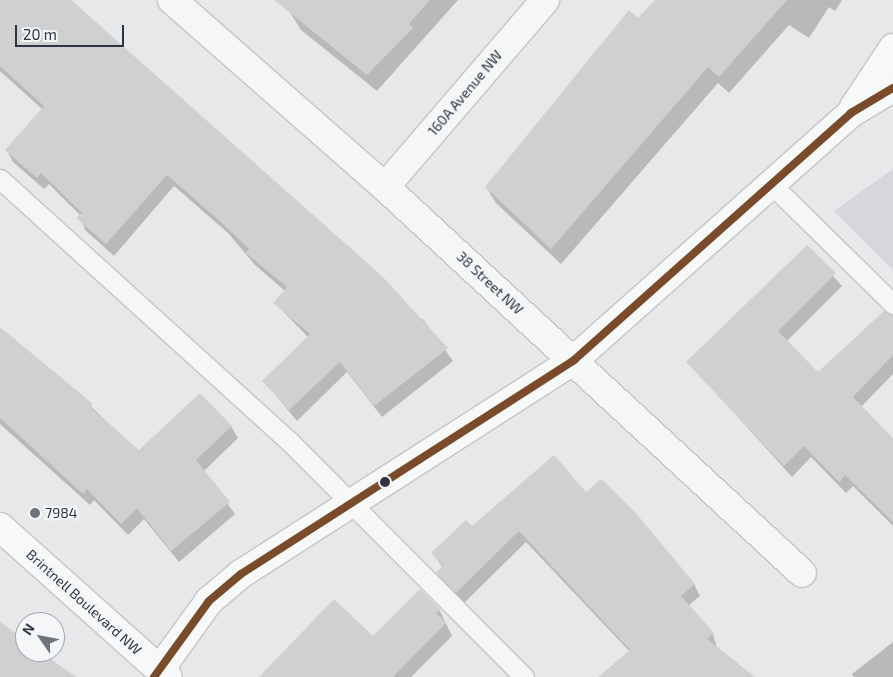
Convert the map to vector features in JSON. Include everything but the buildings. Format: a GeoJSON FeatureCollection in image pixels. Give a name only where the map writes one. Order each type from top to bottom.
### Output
{"type":"FeatureCollection","features":[{"type":"Feature","properties":{"kind":"street","name":"38 Street NW"},"geometry":{"type":"LineString","coordinates":[[172,0],[385,187],[802,573]]}},
{"type":"Feature","properties":{"kind":"street","name":"160A Avenue NW"},"geometry":{"type":"LineString","coordinates":[[385,187],[545,0]]}},
{"type":"Feature","properties":{"kind":"street"},"geometry":{"type":"LineString","coordinates":[[851,113],[893,48]]}},
{"type":"Feature","properties":{"kind":"street"},"geometry":{"type":"LineString","coordinates":[[161,674],[209,602],[241,574],[574,360],[770,183],[851,113],[893,88]]}},
{"type":"Feature","properties":{"kind":"street","name":"Brintnell Boulevard NW"},"geometry":{"type":"LineString","coordinates":[[0,527],[161,674]]}},
{"type":"Feature","properties":{"kind":"lane"},"geometry":{"type":"LineString","coordinates":[[0,179],[289,441],[524,677]]}},
{"type":"Feature","properties":{"kind":"lane"},"geometry":{"type":"LineString","coordinates":[[770,183],[893,304]]}},
{"type":"Feature","properties":{"kind":"shaded area"},"geometry":{"type":"Polygon","coordinates":[[[893,169],[893,270],[834,211],[893,169]]]}},
{"type":"Feature","properties":{"kind":"transit line"},"geometry":{"type":"LineString","coordinates":[[154,677],[209,601],[241,574],[574,360],[851,113],[893,88]]}},
{"type":"Feature","properties":{"kind":"place","name":"7984"},"geometry":{"type":"Point","coordinates":[35,513]}}]}
